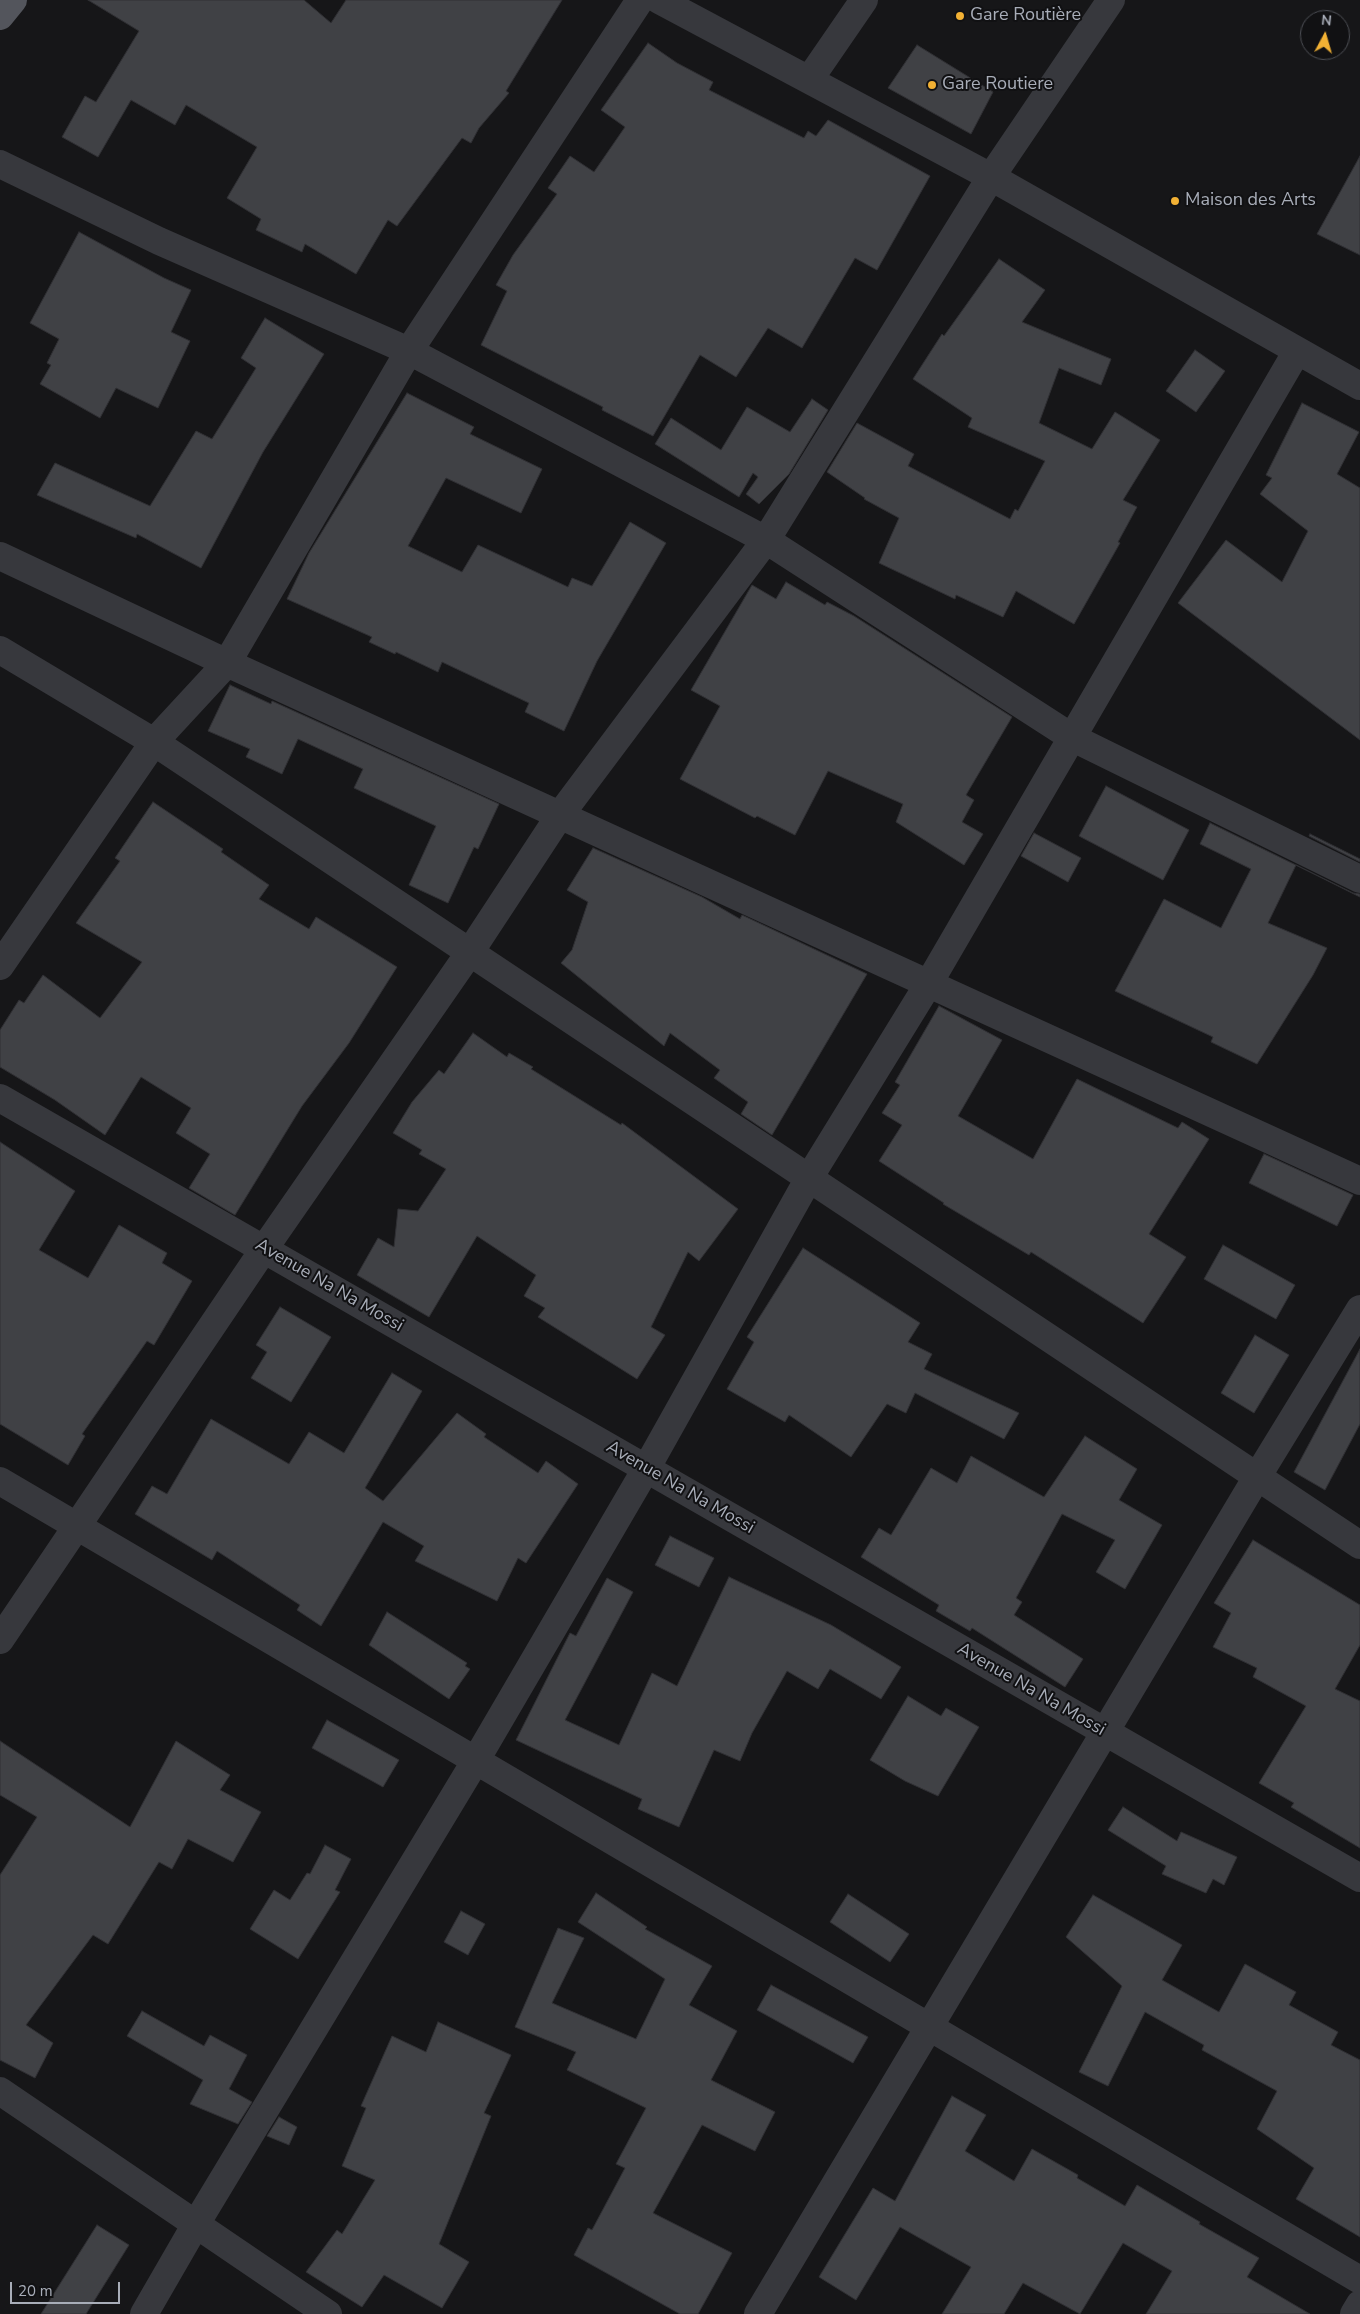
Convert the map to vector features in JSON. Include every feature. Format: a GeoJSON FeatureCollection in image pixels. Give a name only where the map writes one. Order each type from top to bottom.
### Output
{"type":"FeatureCollection","features":[{"type":"Feature","properties":{"kind":"main road"},"geometry":{"type":"LineString","coordinates":[[0,16],[13,0]]}},
{"type":"Feature","properties":{"kind":"street"},"geometry":{"type":"LineString","coordinates":[[0,966],[154,742],[227,663],[409,351],[640,0]]}},
{"type":"Feature","properties":{"kind":"street"},"geometry":{"type":"LineString","coordinates":[[659,0],[990,177],[1360,386]]}},
{"type":"Feature","properties":{"kind":"street"},"geometry":{"type":"LineString","coordinates":[[809,80],[864,0]]}},
{"type":"Feature","properties":{"kind":"street"},"geometry":{"type":"LineString","coordinates":[[0,1640],[264,1249],[470,952],[560,815],[766,540],[990,177],[1111,0]]}},
{"type":"Feature","properties":{"kind":"street"},"geometry":{"type":"LineString","coordinates":[[0,164],[159,241],[409,351],[766,540],[1073,738],[1360,879]]}},
{"type":"Feature","properties":{"kind":"street"},"geometry":{"type":"LineString","coordinates":[[144,2314],[196,2224],[476,1760],[646,1469],[809,1178],[929,983],[1297,351]]}},
{"type":"Feature","properties":{"kind":"street"},"geometry":{"type":"LineString","coordinates":[[0,556],[227,663],[1360,1181]]}},
{"type":"Feature","properties":{"kind":"street"},"geometry":{"type":"LineString","coordinates":[[0,650],[154,742],[1360,1545]]}},
{"type":"Feature","properties":{"kind":"street","name":"Avenue Na Na Mossi"},"geometry":{"type":"LineString","coordinates":[[0,1098],[1360,1878]]}},
{"type":"Feature","properties":{"kind":"street"},"geometry":{"type":"LineString","coordinates":[[758,2314],[1257,1477],[1360,1309]]}},
{"type":"Feature","properties":{"kind":"street"},"geometry":{"type":"LineString","coordinates":[[0,1481],[1360,2280]]}},
{"type":"Feature","properties":{"kind":"street"},"geometry":{"type":"LineString","coordinates":[[0,2091],[328,2314]]}},
{"type":"Feature","properties":{"kind":"street"},"geometry":{"type":"LineString","coordinates":[[1354,2314],[1360,2304]]}},
{"type":"Feature","properties":{"kind":"building"},"geometry":{"type":"Polygon","coordinates":[[[88,0],[304,0],[331,23],[346,0],[562,0],[506,91],[509,93],[479,128],[471,143],[462,138],[397,226],[388,220],[356,274],[305,244],[302,252],[256,230],[261,219],[227,198],[257,147],[186,105],[175,125],[131,100],[98,157],[62,137],[85,96],[96,102],[139,31],[88,0]]]}},
{"type":"Feature","properties":{"kind":"building"},"geometry":{"type":"Polygon","coordinates":[[[648,43],[677,63],[713,82],[709,90],[804,138],[808,131],[816,136],[828,120],[930,176],[877,270],[855,258],[802,348],[768,328],[736,377],[700,355],[653,436],[602,410],[603,407],[481,345],[507,291],[496,285],[513,255],[557,194],[548,188],[570,156],[594,172],[625,127],[601,110],[648,43]]]}},
{"type":"Feature","properties":{"kind":"building","name":"Gare Routiere"},"geometry":{"type":"Polygon","coordinates":[[[917,45],[993,92],[971,134],[888,88],[917,45]]]}},
{"type":"Feature","properties":{"kind":"building"},"geometry":{"type":"Polygon","coordinates":[[[1360,156],[1360,255],[1317,234],[1360,156]]]}},
{"type":"Feature","properties":{"kind":"building"},"geometry":{"type":"Polygon","coordinates":[[[79,232],[164,278],[191,290],[171,332],[190,341],[158,408],[116,388],[100,418],[40,384],[51,365],[47,363],[59,339],[30,323],[79,232]]]}},
{"type":"Feature","properties":{"kind":"building"},"geometry":{"type":"Polygon","coordinates":[[[999,259],[1045,290],[1022,322],[1111,359],[1101,385],[1059,368],[1039,423],[1092,449],[1115,412],[1160,440],[1123,500],[1137,507],[1118,542],[1120,543],[1074,624],[1016,591],[1003,617],[956,595],[955,599],[879,563],[899,518],[864,499],[827,472],[857,423],[914,454],[908,466],[1010,519],[1015,509],[1018,511],[1045,461],[968,427],[972,418],[913,379],[942,334],[944,336],[999,259]]]}},
{"type":"Feature","properties":{"kind":"building"},"geometry":{"type":"Polygon","coordinates":[[[265,318],[324,354],[263,452],[201,568],[137,534],[136,538],[37,495],[55,463],[150,506],[196,431],[212,439],[256,368],[241,358],[265,318]]]}},
{"type":"Feature","properties":{"kind":"building"},"geometry":{"type":"Polygon","coordinates":[[[1195,350],[1225,371],[1196,412],[1166,391],[1195,350]]]}},
{"type":"Feature","properties":{"kind":"building"},"geometry":{"type":"Polygon","coordinates":[[[407,393],[474,427],[470,434],[542,469],[521,513],[446,478],[408,546],[462,572],[478,545],[568,587],[572,578],[592,586],[630,522],[666,543],[597,661],[564,731],[525,712],[529,703],[442,662],[438,672],[396,652],[395,654],[369,642],[372,637],[287,599],[309,553],[407,393]]]}},
{"type":"Feature","properties":{"kind":"building"},"geometry":{"type":"Polygon","coordinates":[[[812,399],[828,410],[789,474],[759,504],[746,494],[758,477],[753,473],[739,497],[655,444],[671,418],[721,450],[747,407],[790,432],[812,399]]]}},
{"type":"Feature","properties":{"kind":"building"},"geometry":{"type":"Polygon","coordinates":[[[1302,403],[1359,432],[1337,474],[1360,488],[1360,740],[1178,603],[1226,540],[1282,582],[1308,531],[1260,494],[1272,478],[1266,475],[1302,403]]]}},
{"type":"Feature","properties":{"kind":"building"},"geometry":{"type":"Polygon","coordinates":[[[786,582],[825,605],[827,602],[854,616],[1012,717],[966,795],[974,800],[962,822],[983,834],[964,865],[896,822],[903,804],[828,771],[795,835],[757,816],[755,818],[680,779],[720,706],[691,690],[752,585],[776,599],[786,582]]]}},
{"type":"Feature","properties":{"kind":"building"},"geometry":{"type":"Polygon","coordinates":[[[230,685],[271,704],[272,701],[499,804],[478,849],[474,847],[448,903],[409,885],[436,826],[354,788],[363,769],[298,739],[282,774],[246,757],[250,749],[208,731],[230,685]]]}},
{"type":"Feature","properties":{"kind":"building"},"geometry":{"type":"Polygon","coordinates":[[[1106,786],[1189,830],[1163,880],[1079,836],[1106,786]]]}},
{"type":"Feature","properties":{"kind":"building"},"geometry":{"type":"Polygon","coordinates":[[[153,802],[223,849],[221,852],[269,885],[259,899],[309,929],[316,917],[397,967],[349,1043],[302,1106],[235,1215],[189,1188],[210,1154],[176,1133],[191,1108],[141,1077],[105,1135],[55,1100],[0,1067],[0,1030],[19,1000],[24,1003],[43,975],[100,1018],[142,962],[76,923],[120,861],[115,858],[153,802]]]}},
{"type":"Feature","properties":{"kind":"building"},"geometry":{"type":"Polygon","coordinates":[[[1210,823],[1296,865],[1268,923],[1327,948],[1313,975],[1257,1064],[1211,1042],[1213,1037],[1115,991],[1164,899],[1221,928],[1251,869],[1200,844],[1210,823]]]}},
{"type":"Feature","properties":{"kind":"building"},"geometry":{"type":"Polygon","coordinates":[[[1034,833],[1081,858],[1068,882],[1021,856],[1034,833]]]}},
{"type":"Feature","properties":{"kind":"building"},"geometry":{"type":"Polygon","coordinates":[[[1310,834],[1360,859],[1360,862],[1309,836],[1310,834]]]}},
{"type":"Feature","properties":{"kind":"building"},"geometry":{"type":"Polygon","coordinates":[[[593,848],[702,897],[740,919],[742,915],[867,974],[772,1135],[741,1114],[748,1102],[714,1078],[720,1070],[670,1033],[664,1046],[561,963],[572,950],[588,902],[567,890],[593,848]]]}},
{"type":"Feature","properties":{"kind":"building"},"geometry":{"type":"Polygon","coordinates":[[[1305,870],[1353,893],[1360,894],[1360,897],[1305,870]]]}},
{"type":"Feature","properties":{"kind":"building"},"geometry":{"type":"Polygon","coordinates":[[[939,1006],[1002,1040],[958,1116],[1033,1159],[1077,1079],[1178,1128],[1182,1122],[1209,1139],[1149,1234],[1186,1257],[1143,1323],[1031,1252],[1029,1255],[943,1204],[879,1161],[902,1125],[882,1113],[900,1085],[895,1082],[939,1006]]]}},
{"type":"Feature","properties":{"kind":"building"},"geometry":{"type":"Polygon","coordinates":[[[473,1033],[507,1057],[509,1053],[533,1067],[531,1069],[621,1125],[622,1123],[738,1209],[699,1261],[688,1252],[651,1327],[665,1335],[637,1379],[538,1317],[545,1308],[524,1296],[536,1275],[477,1236],[429,1317],[357,1275],[378,1238],[394,1247],[398,1209],[418,1211],[446,1169],[419,1154],[422,1150],[393,1133],[412,1102],[439,1070],[444,1074],[473,1033]]]}},
{"type":"Feature","properties":{"kind":"building"},"geometry":{"type":"Polygon","coordinates":[[[0,1142],[75,1191],[39,1250],[88,1278],[119,1225],[167,1253],[162,1263],[192,1281],[154,1345],[147,1341],[82,1434],[85,1436],[68,1465],[0,1424],[0,1142]]]}},
{"type":"Feature","properties":{"kind":"building"},"geometry":{"type":"Polygon","coordinates":[[[1264,1154],[1353,1195],[1337,1226],[1249,1183],[1264,1154]]]}},
{"type":"Feature","properties":{"kind":"building"},"geometry":{"type":"Polygon","coordinates":[[[1223,1245],[1295,1285],[1276,1319],[1204,1279],[1223,1245]]]}},
{"type":"Feature","properties":{"kind":"building"},"geometry":{"type":"Polygon","coordinates":[[[803,1248],[920,1323],[908,1342],[932,1354],[924,1369],[1019,1413],[1004,1439],[915,1393],[906,1413],[887,1404],[851,1457],[789,1415],[785,1422],[727,1389],[754,1342],[747,1337],[803,1248]]]}},
{"type":"Feature","properties":{"kind":"building"},"geometry":{"type":"Polygon","coordinates":[[[280,1307],[331,1337],[291,1402],[251,1378],[267,1352],[256,1345],[280,1307]]]}},
{"type":"Feature","properties":{"kind":"building"},"geometry":{"type":"Polygon","coordinates":[[[1255,1335],[1289,1355],[1254,1413],[1221,1393],[1255,1335]]]}},
{"type":"Feature","properties":{"kind":"building"},"geometry":{"type":"Polygon","coordinates":[[[1360,1349],[1360,1424],[1325,1490],[1294,1472],[1360,1349]]]}},
{"type":"Feature","properties":{"kind":"building"},"geometry":{"type":"Polygon","coordinates":[[[392,1373],[422,1391],[365,1488],[383,1501],[457,1413],[486,1434],[484,1437],[538,1473],[546,1461],[578,1484],[526,1563],[518,1558],[497,1601],[415,1561],[424,1546],[383,1522],[321,1626],[297,1610],[300,1605],[217,1551],[212,1560],[135,1514],[152,1486],[167,1494],[211,1419],[289,1464],[309,1432],[344,1453],[392,1373]]]}},
{"type":"Feature","properties":{"kind":"building"},"geometry":{"type":"Polygon","coordinates":[[[1085,1436],[1137,1469],[1119,1500],[1162,1525],[1125,1589],[1096,1572],[1115,1540],[1062,1514],[1016,1598],[1022,1602],[1014,1615],[1083,1659],[1065,1687],[972,1628],[970,1631],[936,1611],[939,1605],[861,1557],[879,1528],[891,1535],[931,1468],[957,1483],[971,1456],[1044,1497],[1085,1436]]]}},
{"type":"Feature","properties":{"kind":"building"},"geometry":{"type":"Polygon","coordinates":[[[670,1536],[714,1558],[699,1587],[655,1565],[670,1536]]]}},
{"type":"Feature","properties":{"kind":"building"},"geometry":{"type":"Polygon","coordinates":[[[1253,1540],[1360,1605],[1360,1645],[1335,1689],[1360,1701],[1360,1848],[1291,1807],[1294,1803],[1259,1783],[1306,1706],[1253,1677],[1257,1668],[1213,1647],[1231,1613],[1214,1603],[1253,1540]]]}},
{"type":"Feature","properties":{"kind":"building"},"geometry":{"type":"Polygon","coordinates":[[[729,1577],[831,1625],[901,1667],[881,1699],[830,1669],[818,1689],[787,1671],[752,1733],[740,1761],[714,1750],[679,1827],[638,1809],[642,1799],[516,1740],[570,1633],[576,1636],[607,1578],[633,1592],[565,1720],[619,1745],[652,1673],[677,1686],[729,1577]]]}},
{"type":"Feature","properties":{"kind":"building"},"geometry":{"type":"Polygon","coordinates":[[[387,1612],[467,1663],[465,1666],[470,1669],[449,1699],[369,1645],[387,1612]]]}},
{"type":"Feature","properties":{"kind":"building"},"geometry":{"type":"Polygon","coordinates":[[[908,1696],[941,1716],[946,1708],[979,1727],[938,1796],[905,1781],[870,1760],[908,1696]]]}},
{"type":"Feature","properties":{"kind":"building"},"geometry":{"type":"Polygon","coordinates":[[[327,1720],[399,1760],[383,1787],[312,1748],[327,1720]]]}},
{"type":"Feature","properties":{"kind":"building"},"geometry":{"type":"Polygon","coordinates":[[[0,1741],[130,1827],[176,1741],[230,1775],[220,1790],[261,1812],[233,1862],[188,1839],[172,1869],[159,1862],[108,1944],[93,1935],[26,2025],[53,2043],[35,2078],[0,2060],[0,1875],[37,1817],[0,1795],[0,1741]]]}},
{"type":"Feature","properties":{"kind":"building"},"geometry":{"type":"Polygon","coordinates":[[[1123,1807],[1177,1841],[1181,1832],[1237,1857],[1224,1885],[1213,1879],[1206,1893],[1162,1874],[1166,1866],[1108,1830],[1123,1807]]]}},
{"type":"Feature","properties":{"kind":"building"},"geometry":{"type":"Polygon","coordinates":[[[325,1845],[351,1859],[335,1890],[340,1892],[298,1959],[250,1929],[274,1890],[290,1900],[307,1873],[310,1874],[325,1845]]]}},
{"type":"Feature","properties":{"kind":"building"},"geometry":{"type":"Polygon","coordinates":[[[596,1893],[647,1927],[645,1929],[712,1966],[689,2005],[737,2031],[711,2080],[775,2112],[755,2151],[702,2125],[653,2213],[732,2253],[698,2314],[680,2314],[574,2255],[588,2228],[592,2230],[625,2168],[616,2164],[646,2108],[567,2070],[576,2052],[515,2027],[558,1928],[584,1938],[552,2003],[636,2039],[665,1979],[578,1922],[596,1893]]]}},
{"type":"Feature","properties":{"kind":"building"},"geometry":{"type":"Polygon","coordinates":[[[848,1894],[909,1934],[890,1962],[830,1922],[848,1894]]]}},
{"type":"Feature","properties":{"kind":"building"},"geometry":{"type":"Polygon","coordinates":[[[1093,1895],[1182,1945],[1162,1980],[1219,2012],[1245,1964],[1296,1992],[1289,2005],[1338,2032],[1331,2045],[1360,2060],[1360,2237],[1296,2199],[1314,2168],[1257,2129],[1277,2091],[1202,2050],[1204,2045],[1145,2012],[1108,2086],[1079,2072],[1122,1986],[1066,1937],[1093,1895]]]}},
{"type":"Feature","properties":{"kind":"building"},"geometry":{"type":"Polygon","coordinates":[[[461,1911],[485,1924],[468,1955],[444,1942],[461,1911]]]}},
{"type":"Feature","properties":{"kind":"building"},"geometry":{"type":"Polygon","coordinates":[[[771,1985],[868,2037],[853,2063],[757,2010],[771,1985]]]}},
{"type":"Feature","properties":{"kind":"building"},"geometry":{"type":"Polygon","coordinates":[[[142,2011],[204,2046],[210,2035],[247,2055],[229,2089],[252,2102],[238,2124],[190,2104],[203,2080],[127,2036],[142,2011]]]}},
{"type":"Feature","properties":{"kind":"building"},"geometry":{"type":"Polygon","coordinates":[[[438,2022],[511,2055],[484,2113],[491,2116],[439,2244],[469,2262],[442,2308],[384,2275],[362,2307],[306,2272],[337,2230],[342,2234],[375,2180],[342,2166],[366,2108],[361,2106],[392,2036],[426,2052],[438,2022]]]}},
{"type":"Feature","properties":{"kind":"building"},"geometry":{"type":"Polygon","coordinates":[[[952,2096],[986,2115],[965,2151],[1014,2181],[1032,2149],[1078,2175],[1077,2178],[1125,2206],[1137,2185],[1200,2222],[1199,2224],[1259,2258],[1247,2277],[1310,2314],[1146,2314],[1172,2271],[1123,2243],[1080,2314],[1023,2283],[1004,2314],[942,2314],[971,2267],[900,2227],[856,2300],[819,2277],[873,2188],[895,2201],[952,2096]]]}},
{"type":"Feature","properties":{"kind":"building"},"geometry":{"type":"Polygon","coordinates":[[[279,2117],[297,2127],[289,2145],[267,2136],[279,2117]]]}},
{"type":"Feature","properties":{"kind":"building"},"geometry":{"type":"Polygon","coordinates":[[[97,2225],[129,2245],[86,2314],[41,2314],[97,2225]]]}},
{"type":"Feature","properties":{"kind":"place","name":"Gare Routière"},"geometry":{"type":"Point","coordinates":[960,16]}},
{"type":"Feature","properties":{"kind":"place","name":"Gare Routiere"},"geometry":{"type":"Point","coordinates":[932,85]}},
{"type":"Feature","properties":{"kind":"place","name":"Maison des Arts"},"geometry":{"type":"Point","coordinates":[1175,201]}}]}
